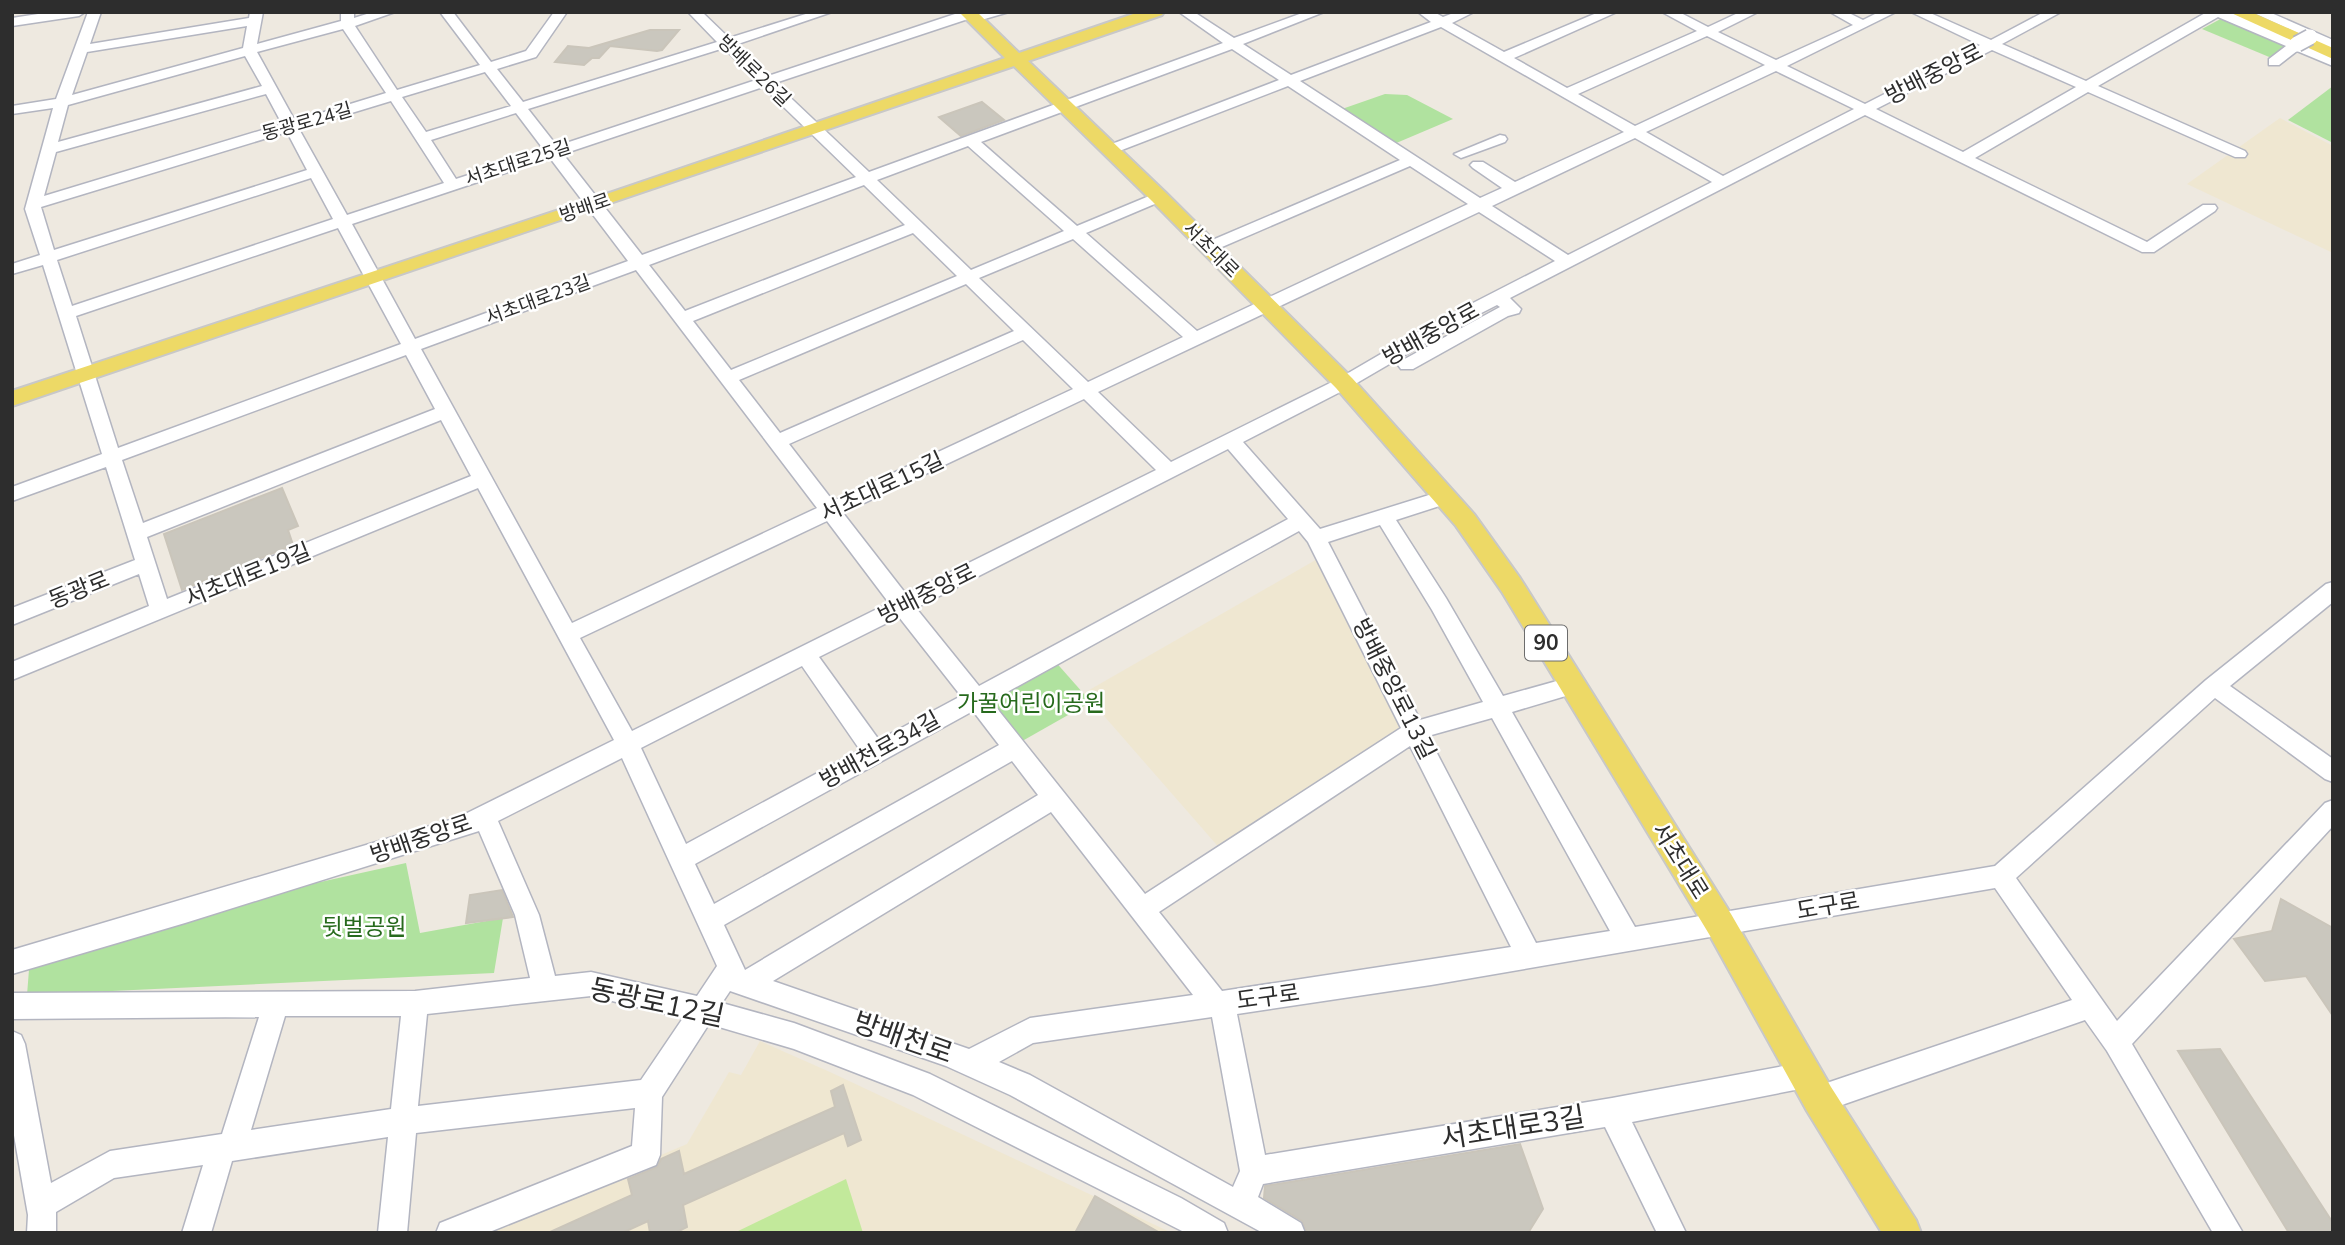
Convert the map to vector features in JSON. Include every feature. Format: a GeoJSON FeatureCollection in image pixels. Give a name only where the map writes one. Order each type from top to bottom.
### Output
{"type":"FeatureCollection","features":[{"type":"Feature","properties":{"kind":"main road","name":"방배로"},"geometry":{"type":"LineString","coordinates":[[12,399],[816,130],[1156,12]]}},
{"type":"Feature","properties":{"kind":"main road"},"geometry":{"type":"LineString","coordinates":[[2236,12],[2333,54]]}},
{"type":"Feature","properties":{"kind":"main road","name":"서초대로"},"geometry":{"type":"LineString","coordinates":[[970,15],[1159,197],[1344,383],[1446,497],[1511,585],[1720,924],[1812,1087],[1903,1233]]}},
{"type":"Feature","properties":{"kind":"street"},"geometry":{"type":"LineString","coordinates":[[12,22],[79,12]]}},
{"type":"Feature","properties":{"kind":"street"},"geometry":{"type":"LineString","coordinates":[[95,12],[62,102],[34,204],[161,611]]}},
{"type":"Feature","properties":{"kind":"street"},"geometry":{"type":"LineString","coordinates":[[12,110],[62,102],[249,50],[347,18],[389,12]]}},
{"type":"Feature","properties":{"kind":"street"},"geometry":{"type":"LineString","coordinates":[[446,12],[903,606],[1219,1004]]}},
{"type":"Feature","properties":{"kind":"street","name":"동광로24길"},"geometry":{"type":"LineString","coordinates":[[34,204],[489,69],[531,54],[561,12]]}},
{"type":"Feature","properties":{"kind":"street","name":"방배로26길"},"geometry":{"type":"LineString","coordinates":[[694,12],[1170,471]]}},
{"type":"Feature","properties":{"kind":"street"},"geometry":{"type":"LineString","coordinates":[[422,138],[826,12]]}},
{"type":"Feature","properties":{"kind":"street","name":"서초대로25길"},"geometry":{"type":"LineString","coordinates":[[67,313],[970,15],[1003,12]]}},
{"type":"Feature","properties":{"kind":"street"},"geometry":{"type":"LineString","coordinates":[[1185,12],[1567,262]]}},
{"type":"Feature","properties":{"kind":"street","name":"서초대로23길"},"geometry":{"type":"LineString","coordinates":[[12,494],[1318,12]]}},
{"type":"Feature","properties":{"kind":"street"},"geometry":{"type":"LineString","coordinates":[[1424,12],[1723,182]]}},
{"type":"Feature","properties":{"kind":"street"},"geometry":{"type":"LineString","coordinates":[[1109,150],[1292,82],[1468,12]]}},
{"type":"Feature","properties":{"kind":"street"},"geometry":{"type":"LineString","coordinates":[[1504,57],[1611,12]]}},
{"type":"Feature","properties":{"kind":"street"},"geometry":{"type":"LineString","coordinates":[[1668,12],[2148,250],[2209,208]]}},
{"type":"Feature","properties":{"kind":"street"},"geometry":{"type":"LineString","coordinates":[[1567,93],[1752,12]]}},
{"type":"Feature","properties":{"kind":"street"},"geometry":{"type":"LineString","coordinates":[[1836,12],[1864,24]]}},
{"type":"Feature","properties":{"kind":"street","name":"서초대로15길"},"geometry":{"type":"LineString","coordinates":[[568,634],[1890,12]]}},
{"type":"Feature","properties":{"kind":"street"},"geometry":{"type":"LineString","coordinates":[[1917,12],[2240,155]]}},
{"type":"Feature","properties":{"kind":"street","name":"방배중앙로"},"geometry":{"type":"LineString","coordinates":[[12,962],[463,827],[1344,383],[1440,327],[2055,12]]}},
{"type":"Feature","properties":{"kind":"street"},"geometry":{"type":"LineString","coordinates":[[1963,158],[2090,88],[2218,12],[2303,41],[2333,45]]}},
{"type":"Feature","properties":{"kind":"street"},"geometry":{"type":"LineString","coordinates":[[2258,12],[2333,62]]}},
{"type":"Feature","properties":{"kind":"street"},"geometry":{"type":"LineString","coordinates":[[82,49],[256,17],[249,50],[628,745],[709,920],[738,976]]}},
{"type":"Feature","properties":{"kind":"street"},"geometry":{"type":"LineString","coordinates":[[347,18],[453,185]]}},
{"type":"Feature","properties":{"kind":"street"},"geometry":{"type":"LineString","coordinates":[[2274,62],[2303,41]]}},
{"type":"Feature","properties":{"kind":"street"},"geometry":{"type":"LineString","coordinates":[[47,150],[270,88]]}},
{"type":"Feature","properties":{"kind":"street"},"geometry":{"type":"LineString","coordinates":[[1461,154],[1500,139]]}},
{"type":"Feature","properties":{"kind":"street"},"geometry":{"type":"LineString","coordinates":[[971,141],[1196,339]]}},
{"type":"Feature","properties":{"kind":"street"},"geometry":{"type":"LineString","coordinates":[[1209,247],[1412,160]]}},
{"type":"Feature","properties":{"kind":"street"},"geometry":{"type":"LineString","coordinates":[[1478,165],[1514,189]]}},
{"type":"Feature","properties":{"kind":"street"},"geometry":{"type":"LineString","coordinates":[[12,269],[316,172]]}},
{"type":"Feature","properties":{"kind":"street"},"geometry":{"type":"LineString","coordinates":[[727,378],[1159,197]]}},
{"type":"Feature","properties":{"kind":"street"},"geometry":{"type":"LineString","coordinates":[[681,319],[914,227]]}},
{"type":"Feature","properties":{"kind":"street"},"geometry":{"type":"LineString","coordinates":[[1407,365],[1513,309],[1498,297]]}},
{"type":"Feature","properties":{"kind":"street"},"geometry":{"type":"LineString","coordinates":[[776,442],[1025,333]]}},
{"type":"Feature","properties":{"kind":"street"},"geometry":{"type":"LineString","coordinates":[[137,533],[447,411]]}},
{"type":"Feature","properties":{"kind":"street","name":"방배중앙로13길"},"geometry":{"type":"LineString","coordinates":[[1231,440],[1316,538],[1529,956]]}},
{"type":"Feature","properties":{"kind":"street","name":"서초대로19길"},"geometry":{"type":"LineString","coordinates":[[12,671],[484,478]]}},
{"type":"Feature","properties":{"kind":"street"},"geometry":{"type":"LineString","coordinates":[[1316,538],[1446,497]]}},
{"type":"Feature","properties":{"kind":"street"},"geometry":{"type":"LineString","coordinates":[[1384,516],[1498,707],[1629,940]]}},
{"type":"Feature","properties":{"kind":"street","name":"방배천로34길"},"geometry":{"type":"LineString","coordinates":[[681,859],[1301,521]]}},
{"type":"Feature","properties":{"kind":"street","name":"동광로"},"geometry":{"type":"LineString","coordinates":[[12,617],[147,563]]}},
{"type":"Feature","properties":{"kind":"street"},"geometry":{"type":"LineString","coordinates":[[2229,1233],[2116,1042],[2001,876],[2214,686],[2333,590]]}},
{"type":"Feature","properties":{"kind":"street"},"geometry":{"type":"LineString","coordinates":[[806,655],[875,753]]}},
{"type":"Feature","properties":{"kind":"street"},"geometry":{"type":"LineString","coordinates":[[1142,910],[1416,730],[1571,686]]}},
{"type":"Feature","properties":{"kind":"street"},"geometry":{"type":"LineString","coordinates":[[2214,686],[2333,772]]}},
{"type":"Feature","properties":{"kind":"street"},"geometry":{"type":"LineString","coordinates":[[709,920],[1015,748]]}},
{"type":"Feature","properties":{"kind":"street"},"geometry":{"type":"LineString","coordinates":[[450,1233],[646,1155],[649,1093],[703,1010],[738,976],[1054,798]]}},
{"type":"Feature","properties":{"kind":"street"},"geometry":{"type":"LineString","coordinates":[[2116,1042],[2333,810]]}},
{"type":"Feature","properties":{"kind":"street"},"geometry":{"type":"LineString","coordinates":[[484,816],[527,915],[546,989]]}},
{"type":"Feature","properties":{"kind":"street","name":"도구로"},"geometry":{"type":"LineString","coordinates":[[970,1063],[1030,1031],[1529,956],[2001,876]]}},
{"type":"Feature","properties":{"kind":"street","name":"방배천로"},"geometry":{"type":"LineString","coordinates":[[738,976],[970,1063],[1020,1085],[1227,1199],[1241,1203],[1291,1233]]}},
{"type":"Feature","properties":{"kind":"street","name":"동광로12길"},"geometry":{"type":"LineString","coordinates":[[12,1006],[415,1003],[591,984],[703,1010],[794,1036],[920,1084],[1171,1208],[1214,1233]]}},
{"type":"Feature","properties":{"kind":"street"},"geometry":{"type":"LineString","coordinates":[[392,1233],[415,1003]]}},
{"type":"Feature","properties":{"kind":"street"},"geometry":{"type":"LineString","coordinates":[[196,1233],[276,1004]]}},
{"type":"Feature","properties":{"kind":"street","name":"도구로"},"geometry":{"type":"LineString","coordinates":[[1219,1004],[1254,1171]]}},
{"type":"Feature","properties":{"kind":"street","name":"서초대로3길"},"geometry":{"type":"LineString","coordinates":[[1254,1171],[1612,1112],[1812,1087],[2090,1006]]}},
{"type":"Feature","properties":{"kind":"street"},"geometry":{"type":"LineString","coordinates":[[12,1044],[18,1108],[40,1205],[41,1233]]}},
{"type":"Feature","properties":{"kind":"street"},"geometry":{"type":"LineString","coordinates":[[40,1205],[110,1165],[404,1121],[649,1093]]}},
{"type":"Feature","properties":{"kind":"street"},"geometry":{"type":"LineString","coordinates":[[1612,1112],[1672,1233]]}},
{"type":"Feature","properties":{"kind":"street"},"geometry":{"type":"LineString","coordinates":[[1241,1203],[1254,1171]]}},
{"type":"Feature","properties":{"kind":"shaded area"},"geometry":{"type":"Polygon","coordinates":[[[2280,118],[2333,146],[2333,253],[2187,184],[2280,118]]]}},
{"type":"Feature","properties":{"kind":"shaded area"},"geometry":{"type":"Polygon","coordinates":[[[1319,558],[1407,728],[1222,851],[1084,693],[1319,558]]]}},
{"type":"Feature","properties":{"kind":"shaded area"},"geometry":{"type":"Polygon","coordinates":[[[760,1041],[1172,1233],[476,1233],[687,1144],[729,1072],[741,1075],[760,1041]]]}},
{"type":"Feature","properties":{"kind":"green space"},"geometry":{"type":"Polygon","coordinates":[[[2226,16],[2293,45],[2274,59],[2202,29],[2226,16]]]}},
{"type":"Feature","properties":{"kind":"green space"},"geometry":{"type":"Polygon","coordinates":[[[2333,86],[2333,143],[2288,120],[2333,86]]]}},
{"type":"Feature","properties":{"kind":"green space"},"geometry":{"type":"Polygon","coordinates":[[[1385,94],[1407,95],[1453,119],[1394,144],[1342,109],[1385,94]]]}},
{"type":"Feature","properties":{"kind":"green space","name":"가꿀어린이공원"},"geometry":{"type":"Polygon","coordinates":[[[1053,659],[1091,702],[1017,744],[982,697],[1053,659]]]}},
{"type":"Feature","properties":{"kind":"green space","name":"뒷벌공원"},"geometry":{"type":"Polygon","coordinates":[[[406,863],[420,933],[503,918],[494,973],[27,995],[30,957],[185,912],[406,863]]]}},
{"type":"Feature","properties":{"kind":"green space"},"geometry":{"type":"Polygon","coordinates":[[[846,1179],[863,1233],[734,1233],[846,1179]]]}},
{"type":"Feature","properties":{"kind":"building"},"geometry":{"type":"Polygon","coordinates":[[[650,30],[679,30],[662,50],[610,46],[599,58],[592,58],[584,65],[555,62],[568,46],[589,48],[650,30]]]}},
{"type":"Feature","properties":{"kind":"building"},"geometry":{"type":"Polygon","coordinates":[[[982,102],[1004,120],[961,136],[939,117],[982,102]]]}},
{"type":"Feature","properties":{"kind":"building"},"geometry":{"type":"Polygon","coordinates":[[[282,488],[298,526],[288,530],[293,545],[182,590],[164,534],[282,488]]]}},
{"type":"Feature","properties":{"kind":"building"},"geometry":{"type":"Polygon","coordinates":[[[502,890],[513,917],[466,923],[470,895],[502,890]]]}},
{"type":"Feature","properties":{"kind":"building"},"geometry":{"type":"Polygon","coordinates":[[[2281,899],[2333,928],[2333,1016],[2306,976],[2265,981],[2234,939],[2272,931],[2281,899]]]}},
{"type":"Feature","properties":{"kind":"building"},"geometry":{"type":"Polygon","coordinates":[[[2220,1049],[2333,1223],[2333,1233],[2289,1233],[2178,1051],[2220,1049]]]}},
{"type":"Feature","properties":{"kind":"building"},"geometry":{"type":"Polygon","coordinates":[[[843,1085],[861,1140],[848,1146],[844,1133],[683,1205],[687,1227],[675,1233],[650,1233],[648,1221],[622,1233],[548,1233],[632,1195],[628,1179],[657,1167],[661,1159],[679,1151],[684,1174],[835,1107],[831,1091],[843,1085]]]}},
{"type":"Feature","properties":{"kind":"building"},"geometry":{"type":"Polygon","coordinates":[[[1520,1144],[1543,1209],[1528,1233],[1307,1233],[1302,1221],[1264,1198],[1265,1186],[1520,1144]]]}},
{"type":"Feature","properties":{"kind":"building"},"geometry":{"type":"Polygon","coordinates":[[[1095,1196],[1160,1233],[1075,1233],[1095,1196]]]}}]}
